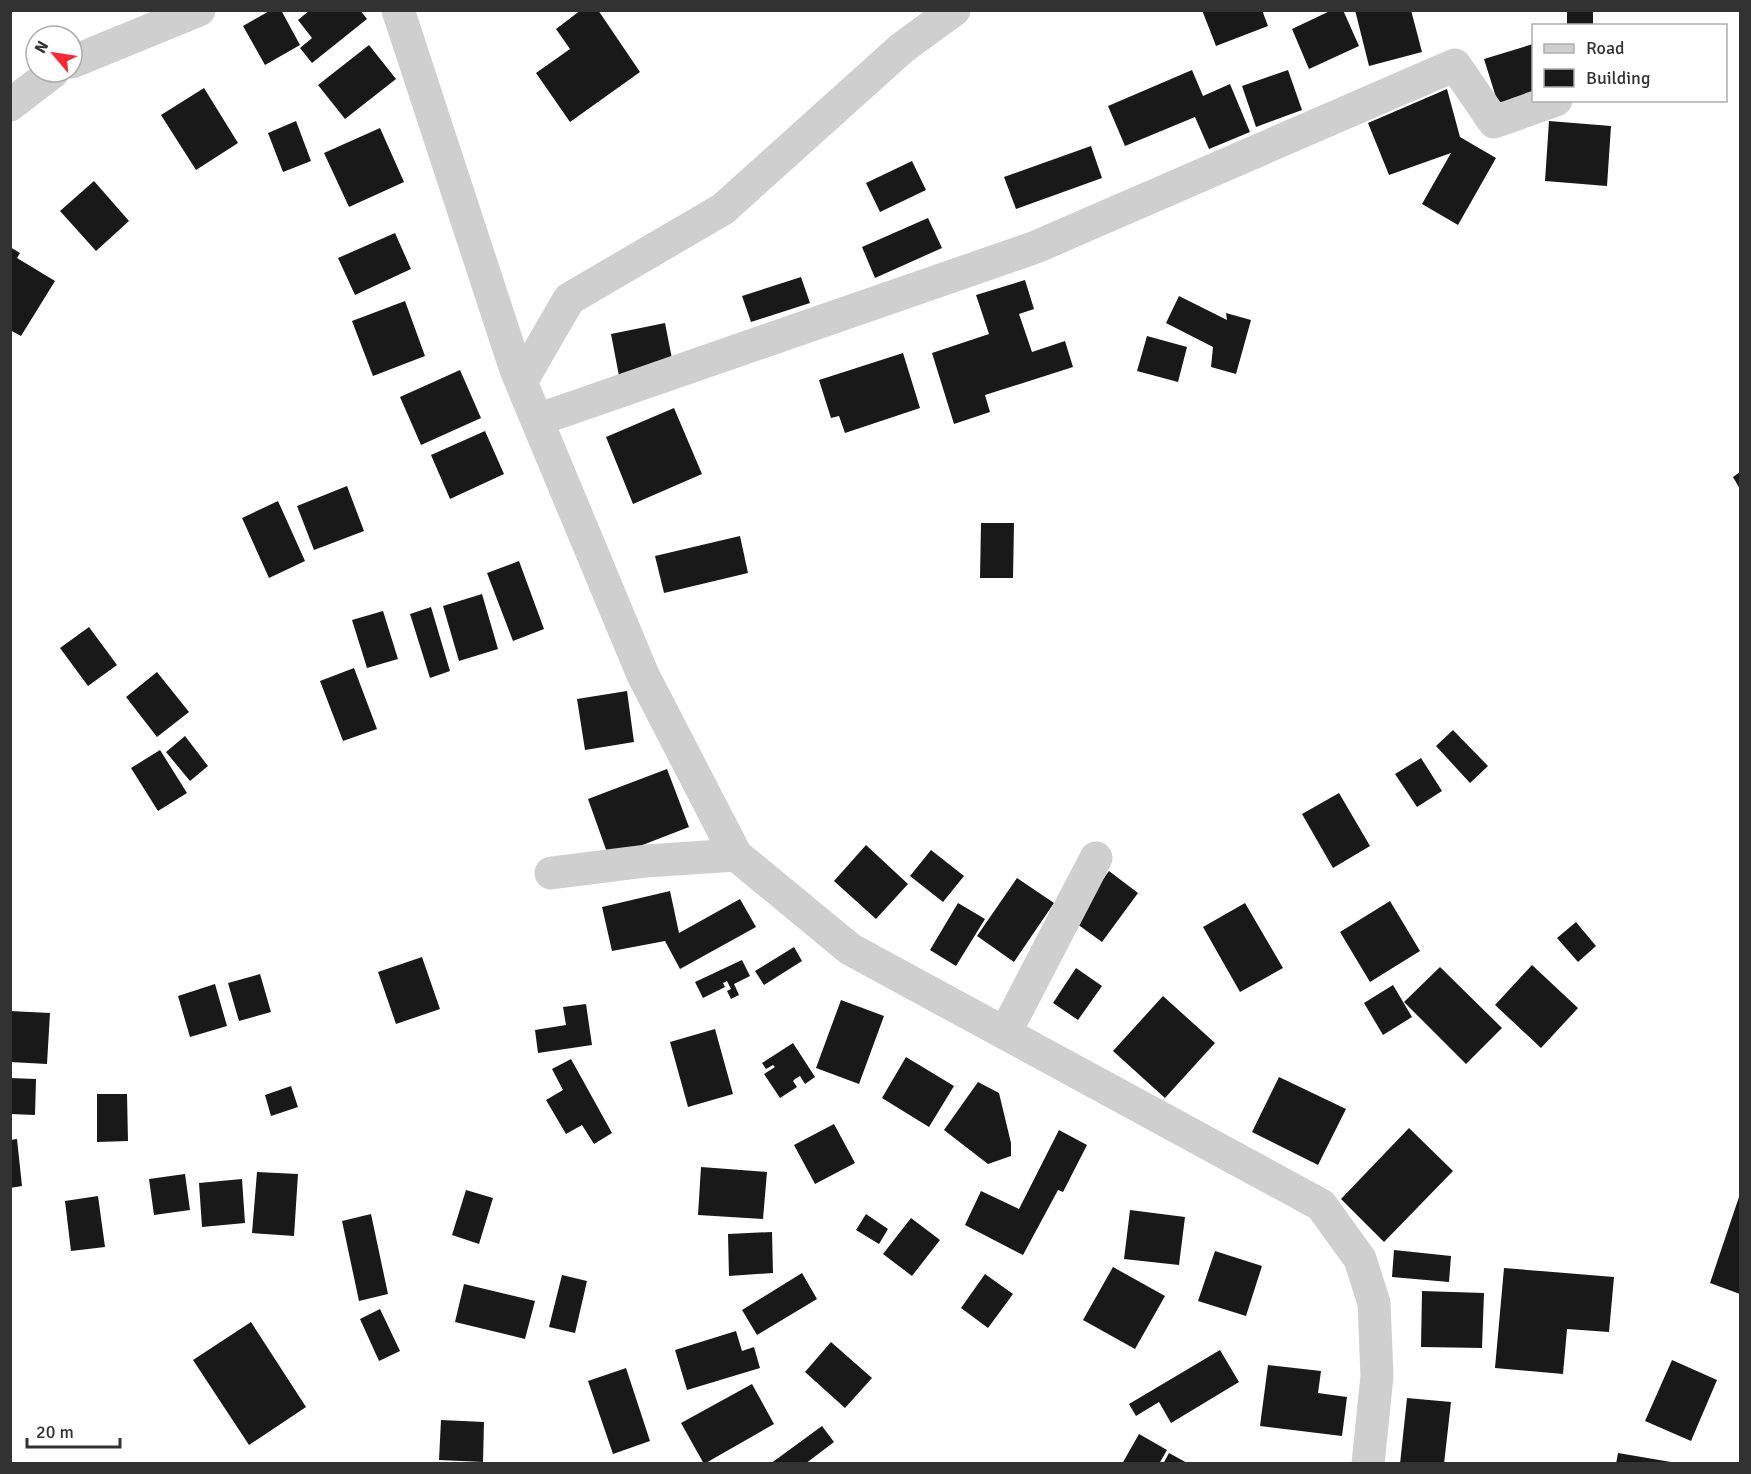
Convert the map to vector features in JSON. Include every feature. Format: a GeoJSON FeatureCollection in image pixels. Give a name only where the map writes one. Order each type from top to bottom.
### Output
{"type":"FeatureCollection","features":[{"type":"Feature","properties":{"kind":"street"},"geometry":{"type":"LineString","coordinates":[[84,57],[199,10]]}},
{"type":"Feature","properties":{"kind":"street"},"geometry":{"type":"LineString","coordinates":[[398,10],[521,382],[643,675],[736,855],[850,949],[1321,1205],[1360,1259],[1374,1303],[1377,1376],[1368,1464]]}},
{"type":"Feature","properties":{"kind":"street"},"geometry":{"type":"LineString","coordinates":[[521,382],[569,299],[723,209],[902,48],[954,10]]}},
{"type":"Feature","properties":{"kind":"street"},"geometry":{"type":"LineString","coordinates":[[537,420],[1036,247],[1455,65],[1494,122],[1550,102]]}},
{"type":"Feature","properties":{"kind":"street"},"geometry":{"type":"LineString","coordinates":[[10,105],[37,84]]}},
{"type":"Feature","properties":{"kind":"street"},"geometry":{"type":"LineString","coordinates":[[551,873],[646,861],[736,855]]}},
{"type":"Feature","properties":{"kind":"street"},"geometry":{"type":"LineString","coordinates":[[1005,1033],[1096,858]]}},
{"type":"Feature","properties":{"kind":"building"},"geometry":{"type":"Polygon","coordinates":[[[271,10],[281,10],[300,45],[265,65],[243,26],[271,10]]]}},
{"type":"Feature","properties":{"kind":"building"},"geometry":{"type":"Polygon","coordinates":[[[310,10],[360,10],[367,19],[312,63],[300,48],[312,38],[298,20],[310,10]]]}},
{"type":"Feature","properties":{"kind":"building"},"geometry":{"type":"Polygon","coordinates":[[[581,10],[598,10],[640,72],[570,122],[536,73],[570,49],[556,29],[581,10]]]}},
{"type":"Feature","properties":{"kind":"building"},"geometry":{"type":"Polygon","coordinates":[[[1202,10],[1262,10],[1268,26],[1216,46],[1202,10]]]}},
{"type":"Feature","properties":{"kind":"building"},"geometry":{"type":"Polygon","coordinates":[[[1332,10],[1343,10],[1359,46],[1309,69],[1292,29],[1332,10]]]}},
{"type":"Feature","properties":{"kind":"building"},"geometry":{"type":"Polygon","coordinates":[[[1355,10],[1411,10],[1422,52],[1369,66],[1355,10]]]}},
{"type":"Feature","properties":{"kind":"building"},"geometry":{"type":"Polygon","coordinates":[[[1567,10],[1593,10],[1593,24],[1567,24],[1567,10]]]}},
{"type":"Feature","properties":{"kind":"building"},"geometry":{"type":"Polygon","coordinates":[[[1532,44],[1532,101],[1500,110],[1484,59],[1532,44]]]}},
{"type":"Feature","properties":{"kind":"building"},"geometry":{"type":"Polygon","coordinates":[[[369,45],[396,79],[345,119],[318,85],[369,45]]]}},
{"type":"Feature","properties":{"kind":"building"},"geometry":{"type":"Polygon","coordinates":[[[1192,70],[1203,96],[1230,84],[1250,132],[1209,149],[1195,117],[1125,146],[1108,106],[1192,70]]]}},
{"type":"Feature","properties":{"kind":"building"},"geometry":{"type":"Polygon","coordinates":[[[1288,70],[1302,110],[1256,127],[1242,86],[1288,70]]]}},
{"type":"Feature","properties":{"kind":"building"},"geometry":{"type":"Polygon","coordinates":[[[204,88],[238,143],[196,170],[161,115],[204,88]]]}},
{"type":"Feature","properties":{"kind":"building"},"geometry":{"type":"Polygon","coordinates":[[[1447,89],[1460,137],[1496,158],[1458,225],[1422,204],[1451,153],[1389,175],[1368,123],[1447,89]]]}},
{"type":"Feature","properties":{"kind":"building"},"geometry":{"type":"Polygon","coordinates":[[[296,121],[311,161],[283,172],[268,133],[296,121]]]}},
{"type":"Feature","properties":{"kind":"building"},"geometry":{"type":"Polygon","coordinates":[[[1549,121],[1611,126],[1607,186],[1545,181],[1549,121]]]}},
{"type":"Feature","properties":{"kind":"building"},"geometry":{"type":"Polygon","coordinates":[[[380,128],[404,182],[349,207],[324,153],[380,128]]]}},
{"type":"Feature","properties":{"kind":"building"},"geometry":{"type":"Polygon","coordinates":[[[1091,146],[1102,178],[1016,209],[1004,177],[1091,146]]]}},
{"type":"Feature","properties":{"kind":"building"},"geometry":{"type":"Polygon","coordinates":[[[912,161],[926,190],[880,212],[866,183],[912,161]]]}},
{"type":"Feature","properties":{"kind":"building"},"geometry":{"type":"Polygon","coordinates":[[[94,181],[129,221],[96,251],[60,211],[94,181]]]}},
{"type":"Feature","properties":{"kind":"building"},"geometry":{"type":"Polygon","coordinates":[[[928,218],[942,248],[875,278],[862,247],[928,218]]]}},
{"type":"Feature","properties":{"kind":"building"},"geometry":{"type":"Polygon","coordinates":[[[395,233],[411,269],[355,295],[338,258],[395,233]]]}},
{"type":"Feature","properties":{"kind":"building"},"geometry":{"type":"Polygon","coordinates":[[[10,247],[20,253],[17,258],[55,281],[21,336],[10,330],[10,247]]]}},
{"type":"Feature","properties":{"kind":"building"},"geometry":{"type":"Polygon","coordinates":[[[801,277],[810,303],[751,322],[742,296],[801,277]]]}},
{"type":"Feature","properties":{"kind":"building"},"geometry":{"type":"Polygon","coordinates":[[[1025,280],[1034,309],[1019,314],[1032,352],[1065,341],[1073,367],[985,395],[990,412],[954,424],[932,353],[989,334],[976,295],[1025,280]]]}},
{"type":"Feature","properties":{"kind":"building"},"geometry":{"type":"Polygon","coordinates":[[[1179,296],[1227,320],[1226,313],[1251,320],[1236,374],[1211,367],[1213,347],[1166,323],[1179,296]]]}},
{"type":"Feature","properties":{"kind":"building"},"geometry":{"type":"Polygon","coordinates":[[[405,301],[425,356],[373,376],[352,321],[405,301]]]}},
{"type":"Feature","properties":{"kind":"building"},"geometry":{"type":"Polygon","coordinates":[[[665,323],[673,364],[619,376],[611,334],[665,323]]]}},
{"type":"Feature","properties":{"kind":"building"},"geometry":{"type":"Polygon","coordinates":[[[1147,336],[1187,347],[1178,382],[1137,371],[1147,336]]]}},
{"type":"Feature","properties":{"kind":"building"},"geometry":{"type":"Polygon","coordinates":[[[903,353],[920,408],[845,433],[839,416],[831,418],[819,380],[903,353]]]}},
{"type":"Feature","properties":{"kind":"building"},"geometry":{"type":"Polygon","coordinates":[[[460,370],[481,418],[421,445],[400,397],[460,370]]]}},
{"type":"Feature","properties":{"kind":"building"},"geometry":{"type":"Polygon","coordinates":[[[674,408],[702,474],[633,504],[606,437],[674,408]]]}},
{"type":"Feature","properties":{"kind":"building"},"geometry":{"type":"Polygon","coordinates":[[[485,431],[504,474],[450,499],[431,455],[485,431]]]}},
{"type":"Feature","properties":{"kind":"building"},"geometry":{"type":"Polygon","coordinates":[[[1740,472],[1740,489],[1733,477],[1740,472]]]}},
{"type":"Feature","properties":{"kind":"building"},"geometry":{"type":"Polygon","coordinates":[[[347,486],[364,531],[314,550],[297,506],[347,486]]]}},
{"type":"Feature","properties":{"kind":"building"},"geometry":{"type":"Polygon","coordinates":[[[278,501],[305,561],[269,578],[242,518],[278,501]]]}},
{"type":"Feature","properties":{"kind":"building"},"geometry":{"type":"Polygon","coordinates":[[[981,523],[1014,523],[1013,578],[980,578],[981,523]]]}},
{"type":"Feature","properties":{"kind":"building"},"geometry":{"type":"Polygon","coordinates":[[[740,536],[748,573],[664,593],[655,556],[740,536]]]}},
{"type":"Feature","properties":{"kind":"building"},"geometry":{"type":"Polygon","coordinates":[[[519,561],[544,629],[513,641],[487,573],[519,561]]]}},
{"type":"Feature","properties":{"kind":"building"},"geometry":{"type":"Polygon","coordinates":[[[482,594],[498,649],[459,661],[443,606],[482,594]]]}},
{"type":"Feature","properties":{"kind":"building"},"geometry":{"type":"Polygon","coordinates":[[[431,607],[450,671],[430,678],[410,614],[431,607]]]}},
{"type":"Feature","properties":{"kind":"building"},"geometry":{"type":"Polygon","coordinates":[[[383,611],[398,659],[367,668],[352,620],[383,611]]]}},
{"type":"Feature","properties":{"kind":"building"},"geometry":{"type":"Polygon","coordinates":[[[89,627],[117,665],[88,686],[60,648],[89,627]]]}},
{"type":"Feature","properties":{"kind":"building"},"geometry":{"type":"Polygon","coordinates":[[[354,668],[377,729],[343,741],[320,681],[354,668]]]}},
{"type":"Feature","properties":{"kind":"building"},"geometry":{"type":"Polygon","coordinates":[[[157,672],[189,712],[157,737],[126,697],[157,672]]]}},
{"type":"Feature","properties":{"kind":"building"},"geometry":{"type":"Polygon","coordinates":[[[627,691],[634,742],[585,750],[577,699],[627,691]]]}},
{"type":"Feature","properties":{"kind":"building"},"geometry":{"type":"Polygon","coordinates":[[[1453,730],[1488,766],[1470,783],[1436,746],[1453,730]]]}},
{"type":"Feature","properties":{"kind":"building"},"geometry":{"type":"Polygon","coordinates":[[[185,736],[208,766],[190,781],[166,752],[185,736]]]}},
{"type":"Feature","properties":{"kind":"building"},"geometry":{"type":"Polygon","coordinates":[[[160,750],[187,793],[158,811],[131,768],[160,750]]]}},
{"type":"Feature","properties":{"kind":"building"},"geometry":{"type":"Polygon","coordinates":[[[1421,758],[1442,791],[1417,807],[1395,774],[1421,758]]]}},
{"type":"Feature","properties":{"kind":"building"},"geometry":{"type":"Polygon","coordinates":[[[667,769],[689,827],[609,858],[588,799],[667,769]]]}},
{"type":"Feature","properties":{"kind":"building"},"geometry":{"type":"Polygon","coordinates":[[[1339,793],[1370,846],[1333,868],[1302,814],[1339,793]]]}},
{"type":"Feature","properties":{"kind":"building"},"geometry":{"type":"Polygon","coordinates":[[[866,845],[908,884],[876,919],[834,881],[866,845]]]}},
{"type":"Feature","properties":{"kind":"building"},"geometry":{"type":"Polygon","coordinates":[[[931,850],[964,876],[943,902],[910,876],[931,850]]]}},
{"type":"Feature","properties":{"kind":"building"},"geometry":{"type":"Polygon","coordinates":[[[1109,871],[1138,893],[1102,942],[1073,921],[1109,871]]]}},
{"type":"Feature","properties":{"kind":"building"},"geometry":{"type":"Polygon","coordinates":[[[1017,878],[1054,903],[1014,962],[977,936],[1017,878]]]}},
{"type":"Feature","properties":{"kind":"building"},"geometry":{"type":"Polygon","coordinates":[[[670,891],[679,933],[740,899],[756,927],[680,969],[665,941],[612,951],[602,907],[670,891]]]}},
{"type":"Feature","properties":{"kind":"building"},"geometry":{"type":"Polygon","coordinates":[[[1390,901],[1420,951],[1370,982],[1340,932],[1390,901]]]}},
{"type":"Feature","properties":{"kind":"building"},"geometry":{"type":"Polygon","coordinates":[[[958,903],[985,919],[956,966],[930,950],[958,903]]]}},
{"type":"Feature","properties":{"kind":"building"},"geometry":{"type":"Polygon","coordinates":[[[1245,903],[1283,968],[1240,992],[1203,927],[1245,903]]]}},
{"type":"Feature","properties":{"kind":"building"},"geometry":{"type":"Polygon","coordinates":[[[1576,922],[1596,946],[1578,962],[1557,938],[1576,922]]]}},
{"type":"Feature","properties":{"kind":"building"},"geometry":{"type":"Polygon","coordinates":[[[794,947],[802,961],[764,985],[755,971],[794,947]]]}},
{"type":"Feature","properties":{"kind":"building"},"geometry":{"type":"Polygon","coordinates":[[[422,957],[440,1009],[396,1024],[378,972],[422,957]]]}},
{"type":"Feature","properties":{"kind":"building"},"geometry":{"type":"Polygon","coordinates":[[[742,960],[750,976],[734,984],[739,995],[731,999],[727,991],[731,989],[727,981],[723,983],[725,987],[703,998],[695,982],[742,960]]]}},
{"type":"Feature","properties":{"kind":"building"},"geometry":{"type":"Polygon","coordinates":[[[1532,965],[1578,1008],[1541,1048],[1495,1005],[1532,965]]]}},
{"type":"Feature","properties":{"kind":"building"},"geometry":{"type":"Polygon","coordinates":[[[1440,967],[1502,1028],[1466,1064],[1404,1002],[1440,967]]]}},
{"type":"Feature","properties":{"kind":"building"},"geometry":{"type":"Polygon","coordinates":[[[1076,968],[1102,986],[1078,1020],[1053,1003],[1076,968]]]}},
{"type":"Feature","properties":{"kind":"building"},"geometry":{"type":"Polygon","coordinates":[[[260,974],[271,1012],[239,1021],[228,983],[260,974]]]}},
{"type":"Feature","properties":{"kind":"building"},"geometry":{"type":"Polygon","coordinates":[[[215,984],[227,1026],[190,1037],[178,996],[215,984]]]}},
{"type":"Feature","properties":{"kind":"building"},"geometry":{"type":"Polygon","coordinates":[[[1393,985],[1412,1017],[1383,1035],[1364,1003],[1393,985]]]}},
{"type":"Feature","properties":{"kind":"building"},"geometry":{"type":"Polygon","coordinates":[[[1163,996],[1215,1043],[1165,1098],[1113,1051],[1163,996]]]}},
{"type":"Feature","properties":{"kind":"building"},"geometry":{"type":"Polygon","coordinates":[[[841,1000],[884,1016],[859,1084],[816,1068],[841,1000]]]}},
{"type":"Feature","properties":{"kind":"building"},"geometry":{"type":"Polygon","coordinates":[[[586,1004],[592,1045],[538,1053],[535,1030],[566,1025],[563,1007],[586,1004]]]}},
{"type":"Feature","properties":{"kind":"building"},"geometry":{"type":"Polygon","coordinates":[[[10,1011],[50,1013],[47,1064],[10,1062],[10,1011]]]}},
{"type":"Feature","properties":{"kind":"building"},"geometry":{"type":"Polygon","coordinates":[[[715,1029],[733,1094],[688,1107],[670,1042],[715,1029]]]}},
{"type":"Feature","properties":{"kind":"building"},"geometry":{"type":"Polygon","coordinates":[[[793,1043],[815,1077],[805,1084],[800,1076],[795,1079],[793,1081],[797,1087],[780,1098],[764,1074],[775,1067],[773,1065],[766,1069],[762,1063],[793,1043]]]}},
{"type":"Feature","properties":{"kind":"building"},"geometry":{"type":"Polygon","coordinates":[[[906,1057],[954,1086],[929,1127],[882,1098],[906,1057]]]}},
{"type":"Feature","properties":{"kind":"building"},"geometry":{"type":"Polygon","coordinates":[[[571,1059],[612,1133],[594,1144],[582,1125],[566,1134],[546,1100],[563,1090],[552,1069],[571,1059]]]}},
{"type":"Feature","properties":{"kind":"building"},"geometry":{"type":"Polygon","coordinates":[[[1279,1077],[1346,1109],[1318,1165],[1252,1132],[1279,1077]]]}},
{"type":"Feature","properties":{"kind":"building"},"geometry":{"type":"Polygon","coordinates":[[[10,1078],[36,1079],[35,1115],[10,1114],[10,1078]]]}},
{"type":"Feature","properties":{"kind":"building"},"geometry":{"type":"Polygon","coordinates":[[[978,1082],[999,1093],[1011,1143],[1011,1156],[988,1164],[944,1130],[978,1082]]]}},
{"type":"Feature","properties":{"kind":"building"},"geometry":{"type":"Polygon","coordinates":[[[291,1086],[298,1107],[271,1116],[265,1095],[291,1086]]]}},
{"type":"Feature","properties":{"kind":"building"},"geometry":{"type":"Polygon","coordinates":[[[97,1094],[127,1094],[128,1141],[97,1142],[97,1094]]]}},
{"type":"Feature","properties":{"kind":"building"},"geometry":{"type":"Polygon","coordinates":[[[834,1124],[855,1163],[815,1184],[794,1145],[834,1124]]]}},
{"type":"Feature","properties":{"kind":"building"},"geometry":{"type":"Polygon","coordinates":[[[1409,1128],[1453,1171],[1384,1242],[1341,1199],[1409,1128]]]}},
{"type":"Feature","properties":{"kind":"building"},"geometry":{"type":"Polygon","coordinates":[[[1059,1130],[1087,1145],[1063,1192],[1058,1190],[1023,1255],[965,1225],[981,1191],[1019,1209],[1059,1130]]]}},
{"type":"Feature","properties":{"kind":"building"},"geometry":{"type":"Polygon","coordinates":[[[17,1139],[22,1186],[10,1188],[10,1140],[17,1139]]]}},
{"type":"Feature","properties":{"kind":"building"},"geometry":{"type":"Polygon","coordinates":[[[701,1167],[767,1172],[763,1219],[698,1215],[701,1167]]]}},
{"type":"Feature","properties":{"kind":"building"},"geometry":{"type":"Polygon","coordinates":[[[257,1172],[298,1174],[294,1236],[252,1233],[257,1172]]]}},
{"type":"Feature","properties":{"kind":"building"},"geometry":{"type":"Polygon","coordinates":[[[185,1174],[190,1210],[154,1215],[149,1179],[185,1174]]]}},
{"type":"Feature","properties":{"kind":"building"},"geometry":{"type":"Polygon","coordinates":[[[242,1179],[245,1223],[202,1227],[199,1183],[242,1179]]]}},
{"type":"Feature","properties":{"kind":"building"},"geometry":{"type":"Polygon","coordinates":[[[466,1190],[493,1198],[479,1244],[452,1235],[466,1190]]]}},
{"type":"Feature","properties":{"kind":"building"},"geometry":{"type":"Polygon","coordinates":[[[1740,1194],[1740,1294],[1710,1283],[1740,1194]]]}},
{"type":"Feature","properties":{"kind":"building"},"geometry":{"type":"Polygon","coordinates":[[[98,1196],[105,1247],[71,1251],[65,1201],[98,1196]]]}},
{"type":"Feature","properties":{"kind":"building"},"geometry":{"type":"Polygon","coordinates":[[[1130,1210],[1185,1217],[1179,1265],[1124,1259],[1130,1210]]]}},
{"type":"Feature","properties":{"kind":"building"},"geometry":{"type":"Polygon","coordinates":[[[371,1214],[388,1294],[359,1301],[342,1221],[371,1214]]]}},
{"type":"Feature","properties":{"kind":"building"},"geometry":{"type":"Polygon","coordinates":[[[866,1214],[888,1229],[879,1244],[856,1230],[866,1214]]]}},
{"type":"Feature","properties":{"kind":"building"},"geometry":{"type":"Polygon","coordinates":[[[911,1218],[940,1240],[912,1276],[883,1254],[911,1218]]]}},
{"type":"Feature","properties":{"kind":"building"},"geometry":{"type":"Polygon","coordinates":[[[772,1232],[773,1273],[729,1276],[728,1234],[772,1232]]]}},
{"type":"Feature","properties":{"kind":"building"},"geometry":{"type":"Polygon","coordinates":[[[1394,1250],[1451,1256],[1449,1282],[1392,1277],[1394,1250]]]}},
{"type":"Feature","properties":{"kind":"building"},"geometry":{"type":"Polygon","coordinates":[[[1215,1251],[1262,1266],[1246,1316],[1198,1301],[1215,1251]]]}},
{"type":"Feature","properties":{"kind":"building"},"geometry":{"type":"Polygon","coordinates":[[[1113,1267],[1165,1296],[1135,1349],[1083,1320],[1113,1267]]]}},
{"type":"Feature","properties":{"kind":"building"},"geometry":{"type":"Polygon","coordinates":[[[1504,1268],[1614,1277],[1609,1332],[1567,1329],[1563,1374],[1495,1368],[1504,1268]]]}},
{"type":"Feature","properties":{"kind":"building"},"geometry":{"type":"Polygon","coordinates":[[[802,1273],[817,1299],[757,1335],[742,1310],[802,1273]]]}},
{"type":"Feature","properties":{"kind":"building"},"geometry":{"type":"Polygon","coordinates":[[[985,1274],[1013,1294],[988,1328],[961,1308],[985,1274]]]}},
{"type":"Feature","properties":{"kind":"building"},"geometry":{"type":"Polygon","coordinates":[[[562,1275],[587,1281],[575,1333],[549,1327],[562,1275]]]}},
{"type":"Feature","properties":{"kind":"building"},"geometry":{"type":"Polygon","coordinates":[[[464,1284],[535,1301],[525,1339],[455,1322],[464,1284]]]}},
{"type":"Feature","properties":{"kind":"building"},"geometry":{"type":"Polygon","coordinates":[[[1422,1291],[1484,1293],[1482,1348],[1421,1347],[1422,1291]]]}},
{"type":"Feature","properties":{"kind":"building"},"geometry":{"type":"Polygon","coordinates":[[[380,1309],[400,1351],[379,1361],[360,1319],[380,1309]]]}},
{"type":"Feature","properties":{"kind":"building"},"geometry":{"type":"Polygon","coordinates":[[[251,1322],[306,1407],[249,1445],[193,1360],[251,1322]]]}},
{"type":"Feature","properties":{"kind":"building"},"geometry":{"type":"Polygon","coordinates":[[[736,1331],[742,1351],[754,1347],[760,1368],[687,1390],[675,1350],[736,1331]]]}},
{"type":"Feature","properties":{"kind":"building"},"geometry":{"type":"Polygon","coordinates":[[[831,1342],[872,1378],[845,1408],[805,1372],[831,1342]]]}},
{"type":"Feature","properties":{"kind":"building"},"geometry":{"type":"Polygon","coordinates":[[[1220,1350],[1239,1382],[1171,1423],[1159,1402],[1136,1416],[1129,1404],[1220,1350]]]}},
{"type":"Feature","properties":{"kind":"building"},"geometry":{"type":"Polygon","coordinates":[[[1672,1360],[1717,1380],[1691,1441],[1645,1421],[1672,1360]]]}},
{"type":"Feature","properties":{"kind":"building"},"geometry":{"type":"Polygon","coordinates":[[[1268,1365],[1321,1371],[1318,1393],[1347,1397],[1342,1436],[1260,1426],[1268,1365]]]}},
{"type":"Feature","properties":{"kind":"building"},"geometry":{"type":"Polygon","coordinates":[[[626,1368],[650,1441],[613,1454],[588,1381],[626,1368]]]}},
{"type":"Feature","properties":{"kind":"building"},"geometry":{"type":"Polygon","coordinates":[[[752,1384],[774,1424],[704,1464],[681,1423],[752,1384]]]}},
{"type":"Feature","properties":{"kind":"building"},"geometry":{"type":"Polygon","coordinates":[[[1407,1398],[1451,1402],[1444,1464],[1400,1464],[1407,1398]]]}},
{"type":"Feature","properties":{"kind":"building"},"geometry":{"type":"Polygon","coordinates":[[[441,1420],[484,1422],[483,1462],[439,1460],[441,1420]]]}},
{"type":"Feature","properties":{"kind":"building"},"geometry":{"type":"Polygon","coordinates":[[[822,1426],[834,1442],[805,1464],[770,1464],[822,1426]]]}},
{"type":"Feature","properties":{"kind":"building"},"geometry":{"type":"Polygon","coordinates":[[[1139,1434],[1167,1450],[1159,1464],[1122,1464],[1139,1434]]]}},
{"type":"Feature","properties":{"kind":"building"},"geometry":{"type":"Polygon","coordinates":[[[1169,1453],[1189,1464],[1163,1464],[1169,1453]]]}},
{"type":"Feature","properties":{"kind":"building"},"geometry":{"type":"Polygon","coordinates":[[[1618,1453],[1671,1462],[1670,1464],[1616,1464],[1618,1453]]]}}]}
